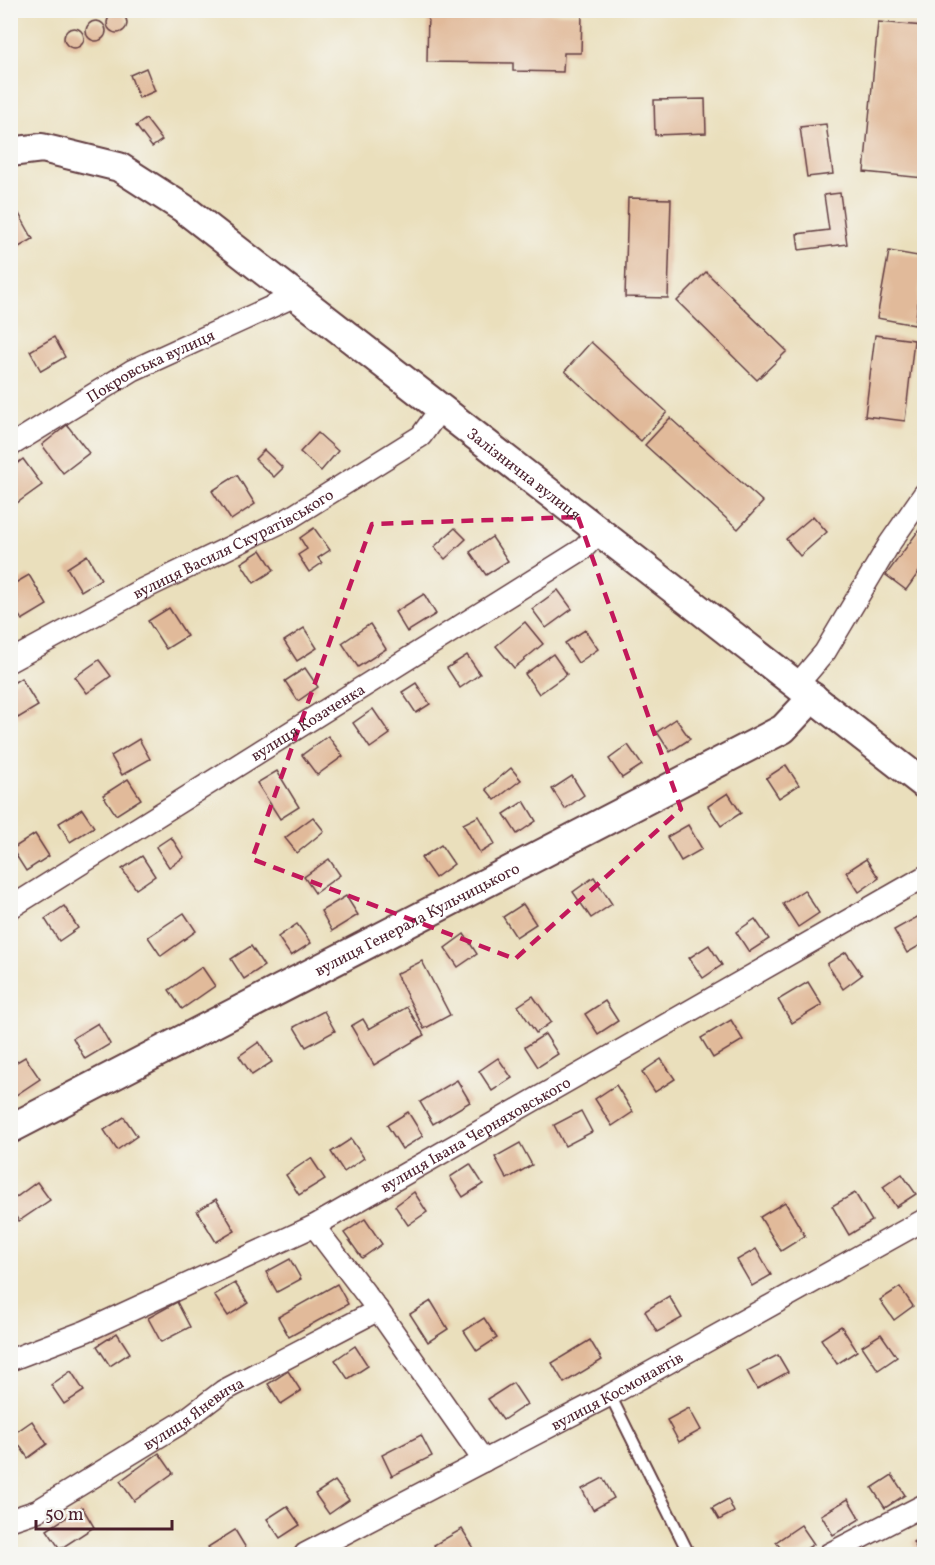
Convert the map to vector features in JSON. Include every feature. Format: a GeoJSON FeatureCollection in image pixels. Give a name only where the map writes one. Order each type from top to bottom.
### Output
{"type":"FeatureCollection","features":[{"type":"Feature","properties":{"kind":"street","name":"Залізнична вулиця"},"geometry":{"type":"LineString","coordinates":[[10,152],[42,148],[119,167],[183,208],[924,784]]}},
{"type":"Feature","properties":{"kind":"street","name":"Покровська вулиця"},"geometry":{"type":"LineString","coordinates":[[10,446],[134,370],[295,296]]}},
{"type":"Feature","properties":{"kind":"street","name":"вулиця Василя Скуратівського"},"geometry":{"type":"LineString","coordinates":[[10,661],[139,591],[290,518],[422,436],[441,408]]}},
{"type":"Feature","properties":{"kind":"street"},"geometry":{"type":"LineString","coordinates":[[805,691],[825,652],[890,543],[924,494]]}},
{"type":"Feature","properties":{"kind":"street","name":"вулиця Козаченка"},"geometry":{"type":"LineString","coordinates":[[10,908],[583,549],[600,531]]}},
{"type":"Feature","properties":{"kind":"street","name":"вулиця Генерала Кульчицького"},"geometry":{"type":"LineString","coordinates":[[10,1129],[783,729],[805,691]]}},
{"type":"Feature","properties":{"kind":"street","name":"вулиця Івана Черняховського"},"geometry":{"type":"LineString","coordinates":[[10,1360],[86,1331],[314,1226],[924,877]]}},
{"type":"Feature","properties":{"kind":"street","name":"вулиця Космонавтів"},"geometry":{"type":"LineString","coordinates":[[305,1554],[610,1395],[924,1220]]}},
{"type":"Feature","properties":{"kind":"street"},"geometry":{"type":"LineString","coordinates":[[314,1226],[378,1310],[484,1461]]}},
{"type":"Feature","properties":{"kind":"street","name":"вулиця Яневича"},"geometry":{"type":"LineString","coordinates":[[10,1520],[38,1511],[181,1423],[223,1391],[378,1310]]}},
{"type":"Feature","properties":{"kind":"street"},"geometry":{"type":"LineString","coordinates":[[829,1554],[924,1505]]}},
{"type":"Feature","properties":{"kind":"lane"},"geometry":{"type":"LineString","coordinates":[[610,1395],[690,1554]]}},
{"type":"Feature","properties":{"kind":"highlighted area"},"geometry":{"type":"Polygon","coordinates":[[[578,517],[681,809],[515,959],[252,859],[372,524],[578,517]]]}},
{"type":"Feature","properties":{"kind":"building"},"geometry":{"type":"Polygon","coordinates":[[[428,11],[582,14],[581,53],[564,53],[563,72],[513,71],[513,63],[427,62],[428,11]]]}},
{"type":"Feature","properties":{"kind":"building"},"geometry":{"type":"Polygon","coordinates":[[[117,13],[124,16],[127,23],[124,30],[117,33],[110,30],[107,23],[110,16],[117,13]]]}},
{"type":"Feature","properties":{"kind":"building"},"geometry":{"type":"Polygon","coordinates":[[[96,21],[103,24],[106,31],[103,38],[96,41],[89,38],[86,31],[89,24],[96,21]]]}},
{"type":"Feature","properties":{"kind":"building"},"geometry":{"type":"Polygon","coordinates":[[[878,22],[924,26],[924,178],[864,172],[878,22]]]}},
{"type":"Feature","properties":{"kind":"building"},"geometry":{"type":"Polygon","coordinates":[[[74,28],[81,31],[84,38],[81,45],[74,48],[67,45],[64,38],[67,31],[74,28]]]}},
{"type":"Feature","properties":{"kind":"building"},"geometry":{"type":"Polygon","coordinates":[[[146,68],[155,91],[139,98],[130,75],[146,68]]]}},
{"type":"Feature","properties":{"kind":"building"},"geometry":{"type":"Polygon","coordinates":[[[705,99],[706,133],[655,135],[654,100],[705,99]]]}},
{"type":"Feature","properties":{"kind":"building"},"geometry":{"type":"Polygon","coordinates":[[[146,119],[162,140],[152,147],[136,126],[146,119]]]}},
{"type":"Feature","properties":{"kind":"building"},"geometry":{"type":"Polygon","coordinates":[[[826,124],[833,174],[807,177],[800,127],[826,124]]]}},
{"type":"Feature","properties":{"kind":"building"},"geometry":{"type":"Polygon","coordinates":[[[840,193],[847,244],[799,250],[797,234],[829,230],[824,195],[840,193]]]}},
{"type":"Feature","properties":{"kind":"building"},"geometry":{"type":"Polygon","coordinates":[[[628,198],[671,199],[668,298],[625,297],[628,198]]]}},
{"type":"Feature","properties":{"kind":"building"},"geometry":{"type":"Polygon","coordinates":[[[13,203],[33,239],[12,251],[10,205],[13,203]]]}},
{"type":"Feature","properties":{"kind":"building"},"geometry":{"type":"Polygon","coordinates":[[[889,251],[924,257],[915,325],[877,318],[889,251]]]}},
{"type":"Feature","properties":{"kind":"building"},"geometry":{"type":"Polygon","coordinates":[[[706,272],[787,351],[757,380],[677,301],[706,272]]]}},
{"type":"Feature","properties":{"kind":"building"},"geometry":{"type":"Polygon","coordinates":[[[875,335],[914,340],[905,421],[865,416],[875,335]]]}},
{"type":"Feature","properties":{"kind":"building"},"geometry":{"type":"Polygon","coordinates":[[[54,337],[65,357],[41,371],[30,351],[54,337]]]}},
{"type":"Feature","properties":{"kind":"building"},"geometry":{"type":"Polygon","coordinates":[[[591,342],[667,412],[641,441],[565,371],[591,342]]]}},
{"type":"Feature","properties":{"kind":"building"},"geometry":{"type":"Polygon","coordinates":[[[670,418],[763,502],[738,529],[645,445],[670,418]]]}},
{"type":"Feature","properties":{"kind":"building"},"geometry":{"type":"Polygon","coordinates":[[[67,425],[89,453],[63,473],[42,445],[67,425]]]}},
{"type":"Feature","properties":{"kind":"building"},"geometry":{"type":"Polygon","coordinates":[[[318,433],[338,451],[321,471],[300,452],[318,433]]]}},
{"type":"Feature","properties":{"kind":"building"},"geometry":{"type":"Polygon","coordinates":[[[264,450],[283,468],[274,477],[255,459],[264,450]]]}},
{"type":"Feature","properties":{"kind":"building"},"geometry":{"type":"Polygon","coordinates":[[[23,459],[42,485],[17,503],[10,495],[10,469],[23,459]]]}},
{"type":"Feature","properties":{"kind":"building"},"geometry":{"type":"Polygon","coordinates":[[[237,475],[255,504],[231,520],[212,491],[237,475]]]}},
{"type":"Feature","properties":{"kind":"building"},"geometry":{"type":"Polygon","coordinates":[[[813,516],[827,532],[800,556],[786,539],[813,516]]]}},
{"type":"Feature","properties":{"kind":"building"},"geometry":{"type":"Polygon","coordinates":[[[924,523],[924,565],[906,590],[886,575],[924,523]]]}},
{"type":"Feature","properties":{"kind":"building"},"geometry":{"type":"Polygon","coordinates":[[[314,528],[330,550],[318,558],[322,563],[309,572],[298,555],[307,549],[300,538],[314,528]]]}},
{"type":"Feature","properties":{"kind":"building"},"geometry":{"type":"Polygon","coordinates":[[[455,528],[466,539],[445,559],[434,547],[455,528]]]}},
{"type":"Feature","properties":{"kind":"building"},"geometry":{"type":"Polygon","coordinates":[[[492,537],[508,561],[486,575],[470,552],[492,537]]]}},
{"type":"Feature","properties":{"kind":"building"},"geometry":{"type":"Polygon","coordinates":[[[261,550],[274,570],[254,583],[241,563],[261,550]]]}},
{"type":"Feature","properties":{"kind":"building"},"geometry":{"type":"Polygon","coordinates":[[[87,555],[101,579],[81,591],[67,568],[87,555]]]}},
{"type":"Feature","properties":{"kind":"building"},"geometry":{"type":"Polygon","coordinates":[[[29,575],[47,605],[22,620],[10,602],[10,586],[29,575]]]}},
{"type":"Feature","properties":{"kind":"building"},"geometry":{"type":"Polygon","coordinates":[[[558,590],[572,609],[546,628],[532,609],[558,590]]]}},
{"type":"Feature","properties":{"kind":"building"},"geometry":{"type":"Polygon","coordinates":[[[424,594],[436,614],[407,632],[395,612],[424,594]]]}},
{"type":"Feature","properties":{"kind":"building"},"geometry":{"type":"Polygon","coordinates":[[[169,608],[187,636],[166,649],[148,621],[169,608]]]}},
{"type":"Feature","properties":{"kind":"building"},"geometry":{"type":"Polygon","coordinates":[[[525,622],[543,644],[514,668],[496,646],[525,622]]]}},
{"type":"Feature","properties":{"kind":"building"},"geometry":{"type":"Polygon","coordinates":[[[370,624],[386,649],[358,667],[342,643],[370,624]]]}},
{"type":"Feature","properties":{"kind":"building"},"geometry":{"type":"Polygon","coordinates":[[[304,628],[317,648],[297,661],[284,641],[304,628]]]}},
{"type":"Feature","properties":{"kind":"building"},"geometry":{"type":"Polygon","coordinates":[[[585,630],[598,649],[578,663],[565,643],[585,630]]]}},
{"type":"Feature","properties":{"kind":"building"},"geometry":{"type":"Polygon","coordinates":[[[553,654],[567,674],[539,694],[525,674],[553,654]]]}},
{"type":"Feature","properties":{"kind":"building"},"geometry":{"type":"Polygon","coordinates":[[[467,655],[480,674],[460,688],[447,668],[467,655]]]}},
{"type":"Feature","properties":{"kind":"building"},"geometry":{"type":"Polygon","coordinates":[[[99,660],[111,676],[87,693],[75,677],[99,660]]]}},
{"type":"Feature","properties":{"kind":"building"},"geometry":{"type":"Polygon","coordinates":[[[305,668],[318,687],[298,701],[285,681],[305,668]]]}},
{"type":"Feature","properties":{"kind":"building"},"geometry":{"type":"Polygon","coordinates":[[[21,678],[38,706],[18,718],[10,706],[10,685],[21,678]]]}},
{"type":"Feature","properties":{"kind":"building"},"geometry":{"type":"Polygon","coordinates":[[[416,683],[430,704],[416,713],[402,692],[416,683]]]}},
{"type":"Feature","properties":{"kind":"building"},"geometry":{"type":"Polygon","coordinates":[[[373,709],[390,734],[370,748],[353,723],[373,709]]]}},
{"type":"Feature","properties":{"kind":"building"},"geometry":{"type":"Polygon","coordinates":[[[676,719],[690,739],[670,752],[657,732],[676,719]]]}},
{"type":"Feature","properties":{"kind":"building"},"geometry":{"type":"Polygon","coordinates":[[[328,736],[343,756],[317,775],[302,755],[328,736]]]}},
{"type":"Feature","properties":{"kind":"building"},"geometry":{"type":"Polygon","coordinates":[[[139,739],[150,759],[122,775],[111,756],[139,739]]]}},
{"type":"Feature","properties":{"kind":"building"},"geometry":{"type":"Polygon","coordinates":[[[628,745],[642,765],[622,778],[609,759],[628,745]]]}},
{"type":"Feature","properties":{"kind":"building"},"geometry":{"type":"Polygon","coordinates":[[[786,765],[799,785],[779,798],[766,778],[786,765]]]}},
{"type":"Feature","properties":{"kind":"building"},"geometry":{"type":"Polygon","coordinates":[[[511,768],[521,780],[495,800],[486,789],[511,768]]]}},
{"type":"Feature","properties":{"kind":"building"},"geometry":{"type":"Polygon","coordinates":[[[277,771],[299,807],[280,819],[257,783],[277,771]]]}},
{"type":"Feature","properties":{"kind":"building"},"geometry":{"type":"Polygon","coordinates":[[[572,776],[584,795],[565,809],[552,789],[572,776]]]}},
{"type":"Feature","properties":{"kind":"building"},"geometry":{"type":"Polygon","coordinates":[[[128,779],[141,799],[116,815],[103,795],[128,779]]]}},
{"type":"Feature","properties":{"kind":"building"},"geometry":{"type":"Polygon","coordinates":[[[728,793],[741,813],[721,826],[708,806],[728,793]]]}},
{"type":"Feature","properties":{"kind":"building"},"geometry":{"type":"Polygon","coordinates":[[[524,801],[536,821],[517,834],[504,814],[524,801]]]}},
{"type":"Feature","properties":{"kind":"building"},"geometry":{"type":"Polygon","coordinates":[[[82,809],[94,827],[70,842],[59,823],[82,809]]]}},
{"type":"Feature","properties":{"kind":"building"},"geometry":{"type":"Polygon","coordinates":[[[479,816],[495,844],[480,853],[463,824],[479,816]]]}},
{"type":"Feature","properties":{"kind":"building"},"geometry":{"type":"Polygon","coordinates":[[[313,817],[324,831],[297,853],[285,838],[313,817]]]}},
{"type":"Feature","properties":{"kind":"building"},"geometry":{"type":"Polygon","coordinates":[[[688,825],[702,849],[681,861],[667,837],[688,825]]]}},
{"type":"Feature","properties":{"kind":"building"},"geometry":{"type":"Polygon","coordinates":[[[35,834],[49,856],[26,871],[12,849],[35,834]]]}},
{"type":"Feature","properties":{"kind":"building"},"geometry":{"type":"Polygon","coordinates":[[[171,837],[184,857],[169,867],[156,847],[171,837]]]}},
{"type":"Feature","properties":{"kind":"building"},"geometry":{"type":"Polygon","coordinates":[[[441,845],[454,864],[435,878],[421,858],[441,845]]]}},
{"type":"Feature","properties":{"kind":"building"},"geometry":{"type":"Polygon","coordinates":[[[142,856],[155,876],[136,889],[122,869],[142,856]]]}},
{"type":"Feature","properties":{"kind":"building"},"geometry":{"type":"Polygon","coordinates":[[[329,859],[340,875],[315,893],[304,877],[329,859]]]}},
{"type":"Feature","properties":{"kind":"building"},"geometry":{"type":"Polygon","coordinates":[[[866,859],[879,878],[859,892],[846,872],[866,859]]]}},
{"type":"Feature","properties":{"kind":"building"},"geometry":{"type":"Polygon","coordinates":[[[594,877],[612,904],[591,918],[573,892],[594,877]]]}},
{"type":"Feature","properties":{"kind":"building"},"geometry":{"type":"Polygon","coordinates":[[[804,890],[819,913],[798,927],[783,904],[804,890]]]}},
{"type":"Feature","properties":{"kind":"building"},"geometry":{"type":"Polygon","coordinates":[[[346,896],[358,915],[332,931],[321,911],[346,896]]]}},
{"type":"Feature","properties":{"kind":"building"},"geometry":{"type":"Polygon","coordinates":[[[523,904],[536,924],[516,937],[503,917],[523,904]]]}},
{"type":"Feature","properties":{"kind":"building"},"geometry":{"type":"Polygon","coordinates":[[[64,906],[78,928],[59,941],[45,919],[64,906]]]}},
{"type":"Feature","properties":{"kind":"building"},"geometry":{"type":"Polygon","coordinates":[[[184,913],[196,931],[161,956],[148,937],[184,913]]]}},
{"type":"Feature","properties":{"kind":"building"},"geometry":{"type":"Polygon","coordinates":[[[919,916],[924,926],[924,943],[907,953],[894,930],[919,916]]]}},
{"type":"Feature","properties":{"kind":"building"},"geometry":{"type":"Polygon","coordinates":[[[755,919],[769,939],[749,952],[736,932],[755,919]]]}},
{"type":"Feature","properties":{"kind":"building"},"geometry":{"type":"Polygon","coordinates":[[[297,924],[311,943],[291,956],[278,937],[297,924]]]}},
{"type":"Feature","properties":{"kind":"building"},"geometry":{"type":"Polygon","coordinates":[[[464,934],[477,954],[458,967],[445,948],[464,934]]]}},
{"type":"Feature","properties":{"kind":"building"},"geometry":{"type":"Polygon","coordinates":[[[709,945],[722,965],[703,978],[689,958],[709,945]]]}},
{"type":"Feature","properties":{"kind":"building"},"geometry":{"type":"Polygon","coordinates":[[[251,946],[264,966],[244,979],[231,959],[251,946]]]}},
{"type":"Feature","properties":{"kind":"building"},"geometry":{"type":"Polygon","coordinates":[[[846,952],[862,975],[843,989],[827,964],[846,952]]]}},
{"type":"Feature","properties":{"kind":"building"},"geometry":{"type":"Polygon","coordinates":[[[422,961],[450,1015],[424,1029],[396,974],[422,961]]]}},
{"type":"Feature","properties":{"kind":"building"},"geometry":{"type":"Polygon","coordinates":[[[202,967],[215,986],[182,1009],[169,990],[202,967]]]}},
{"type":"Feature","properties":{"kind":"building"},"geometry":{"type":"Polygon","coordinates":[[[808,982],[822,1005],[792,1023],[778,1000],[808,982]]]}},
{"type":"Feature","properties":{"kind":"building"},"geometry":{"type":"Polygon","coordinates":[[[533,996],[551,1022],[536,1033],[518,1006],[533,996]]]}},
{"type":"Feature","properties":{"kind":"building"},"geometry":{"type":"Polygon","coordinates":[[[605,1001],[618,1021],[598,1034],[585,1014],[605,1001]]]}},
{"type":"Feature","properties":{"kind":"building"},"geometry":{"type":"Polygon","coordinates":[[[407,1007],[424,1035],[374,1065],[351,1026],[363,1019],[369,1029],[407,1007]]]}},
{"type":"Feature","properties":{"kind":"building"},"geometry":{"type":"Polygon","coordinates":[[[324,1011],[335,1031],[306,1047],[294,1027],[324,1011]]]}},
{"type":"Feature","properties":{"kind":"building"},"geometry":{"type":"Polygon","coordinates":[[[731,1020],[743,1040],[713,1058],[701,1038],[731,1020]]]}},
{"type":"Feature","properties":{"kind":"building"},"geometry":{"type":"Polygon","coordinates":[[[98,1023],[110,1044],[85,1059],[73,1038],[98,1023]]]}},
{"type":"Feature","properties":{"kind":"building"},"geometry":{"type":"Polygon","coordinates":[[[545,1034],[558,1054],[538,1067],[525,1047],[545,1034]]]}},
{"type":"Feature","properties":{"kind":"building"},"geometry":{"type":"Polygon","coordinates":[[[259,1042],[272,1062],[252,1075],[239,1056],[259,1042]]]}},
{"type":"Feature","properties":{"kind":"building"},"geometry":{"type":"Polygon","coordinates":[[[25,1057],[40,1079],[16,1095],[10,1087],[10,1066],[25,1057]]]}},
{"type":"Feature","properties":{"kind":"building"},"geometry":{"type":"Polygon","coordinates":[[[498,1058],[512,1078],[492,1091],[479,1071],[498,1058]]]}},
{"type":"Feature","properties":{"kind":"building"},"geometry":{"type":"Polygon","coordinates":[[[661,1059],[675,1079],[655,1092],[642,1072],[661,1059]]]}},
{"type":"Feature","properties":{"kind":"building"},"geometry":{"type":"Polygon","coordinates":[[[457,1080],[470,1102],[433,1124],[420,1102],[457,1080]]]}},
{"type":"Feature","properties":{"kind":"building"},"geometry":{"type":"Polygon","coordinates":[[[616,1085],[633,1112],[612,1126],[595,1099],[616,1085]]]}},
{"type":"Feature","properties":{"kind":"building"},"geometry":{"type":"Polygon","coordinates":[[[581,1111],[592,1132],[565,1146],[554,1125],[581,1111]]]}},
{"type":"Feature","properties":{"kind":"building"},"geometry":{"type":"Polygon","coordinates":[[[408,1112],[423,1136],[402,1149],[387,1125],[408,1112]]]}},
{"type":"Feature","properties":{"kind":"building"},"geometry":{"type":"Polygon","coordinates":[[[124,1117],[137,1136],[117,1150],[104,1130],[124,1117]]]}},
{"type":"Feature","properties":{"kind":"building"},"geometry":{"type":"Polygon","coordinates":[[[351,1139],[364,1158],[344,1172],[331,1152],[351,1139]]]}},
{"type":"Feature","properties":{"kind":"building"},"geometry":{"type":"Polygon","coordinates":[[[520,1143],[532,1165],[507,1179],[495,1157],[520,1143]]]}},
{"type":"Feature","properties":{"kind":"building"},"geometry":{"type":"Polygon","coordinates":[[[311,1158],[325,1179],[299,1195],[286,1175],[311,1158]]]}},
{"type":"Feature","properties":{"kind":"building"},"geometry":{"type":"Polygon","coordinates":[[[470,1164],[483,1184],[463,1197],[450,1177],[470,1164]]]}},
{"type":"Feature","properties":{"kind":"building"},"geometry":{"type":"Polygon","coordinates":[[[902,1174],[916,1194],[896,1207],[883,1187],[902,1174]]]}},
{"type":"Feature","properties":{"kind":"building"},"geometry":{"type":"Polygon","coordinates":[[[37,1182],[50,1200],[19,1221],[10,1209],[10,1202],[37,1182]]]}},
{"type":"Feature","properties":{"kind":"building"},"geometry":{"type":"Polygon","coordinates":[[[414,1192],[427,1212],[408,1225],[395,1206],[414,1192]]]}},
{"type":"Feature","properties":{"kind":"building"},"geometry":{"type":"Polygon","coordinates":[[[855,1193],[872,1221],[849,1235],[832,1206],[855,1193]]]}},
{"type":"Feature","properties":{"kind":"building"},"geometry":{"type":"Polygon","coordinates":[[[216,1199],[235,1231],[216,1242],[197,1211],[216,1199]]]}},
{"type":"Feature","properties":{"kind":"building"},"geometry":{"type":"Polygon","coordinates":[[[785,1202],[805,1236],[781,1251],[760,1217],[785,1202]]]}},
{"type":"Feature","properties":{"kind":"building"},"geometry":{"type":"Polygon","coordinates":[[[365,1219],[382,1244],[362,1258],[344,1233],[365,1219]]]}},
{"type":"Feature","properties":{"kind":"building"},"geometry":{"type":"Polygon","coordinates":[[[756,1249],[771,1275],[752,1286],[737,1260],[756,1249]]]}},
{"type":"Feature","properties":{"kind":"building"},"geometry":{"type":"Polygon","coordinates":[[[290,1259],[301,1279],[277,1292],[266,1272],[290,1259]]]}},
{"type":"Feature","properties":{"kind":"building"},"geometry":{"type":"Polygon","coordinates":[[[235,1283],[248,1303],[228,1316],[214,1295],[235,1283]]]}},
{"type":"Feature","properties":{"kind":"building"},"geometry":{"type":"Polygon","coordinates":[[[337,1284],[348,1304],[289,1337],[278,1317],[337,1284]]]}},
{"type":"Feature","properties":{"kind":"building"},"geometry":{"type":"Polygon","coordinates":[[[900,1287],[913,1306],[894,1320],[880,1300],[900,1287]]]}},
{"type":"Feature","properties":{"kind":"building"},"geometry":{"type":"Polygon","coordinates":[[[669,1296],[682,1318],[657,1332],[645,1311],[669,1296]]]}},
{"type":"Feature","properties":{"kind":"building"},"geometry":{"type":"Polygon","coordinates":[[[431,1301],[448,1329],[428,1342],[410,1314],[431,1301]]]}},
{"type":"Feature","properties":{"kind":"building"},"geometry":{"type":"Polygon","coordinates":[[[177,1302],[190,1327],[161,1342],[148,1318],[177,1302]]]}},
{"type":"Feature","properties":{"kind":"building"},"geometry":{"type":"Polygon","coordinates":[[[484,1318],[497,1338],[477,1351],[464,1331],[484,1318]]]}},
{"type":"Feature","properties":{"kind":"building"},"geometry":{"type":"Polygon","coordinates":[[[841,1326],[857,1351],[837,1364],[821,1339],[841,1326]]]}},
{"type":"Feature","properties":{"kind":"building"},"geometry":{"type":"Polygon","coordinates":[[[117,1333],[130,1353],[110,1366],[97,1346],[117,1333]]]}},
{"type":"Feature","properties":{"kind":"building"},"geometry":{"type":"Polygon","coordinates":[[[881,1334],[897,1357],[878,1370],[862,1346],[881,1334]]]}},
{"type":"Feature","properties":{"kind":"building"},"geometry":{"type":"Polygon","coordinates":[[[590,1340],[602,1360],[564,1383],[552,1363],[590,1340]]]}},
{"type":"Feature","properties":{"kind":"building"},"geometry":{"type":"Polygon","coordinates":[[[355,1346],[368,1366],[348,1379],[335,1360],[355,1346]]]}},
{"type":"Feature","properties":{"kind":"building"},"geometry":{"type":"Polygon","coordinates":[[[778,1355],[788,1372],[757,1389],[747,1371],[778,1355]]]}},
{"type":"Feature","properties":{"kind":"building"},"geometry":{"type":"Polygon","coordinates":[[[71,1371],[84,1391],[64,1404],[51,1385],[71,1371]]]}},
{"type":"Feature","properties":{"kind":"building"},"geometry":{"type":"Polygon","coordinates":[[[288,1371],[301,1391],[281,1404],[268,1384],[288,1371]]]}},
{"type":"Feature","properties":{"kind":"building"},"geometry":{"type":"Polygon","coordinates":[[[513,1383],[527,1404],[503,1420],[488,1399],[513,1383]]]}},
{"type":"Feature","properties":{"kind":"building"},"geometry":{"type":"Polygon","coordinates":[[[689,1408],[701,1430],[679,1442],[667,1420],[689,1408]]]}},
{"type":"Feature","properties":{"kind":"building"},"geometry":{"type":"Polygon","coordinates":[[[32,1421],[47,1444],[28,1458],[12,1435],[32,1421]]]}},
{"type":"Feature","properties":{"kind":"building"},"geometry":{"type":"Polygon","coordinates":[[[421,1435],[432,1456],[392,1476],[382,1455],[421,1435]]]}},
{"type":"Feature","properties":{"kind":"building"},"geometry":{"type":"Polygon","coordinates":[[[159,1453],[173,1473],[134,1501],[120,1481],[159,1453]]]}},
{"type":"Feature","properties":{"kind":"building"},"geometry":{"type":"Polygon","coordinates":[[[892,1475],[905,1495],[885,1508],[872,1488],[892,1475]]]}},
{"type":"Feature","properties":{"kind":"building"},"geometry":{"type":"Polygon","coordinates":[[[603,1478],[614,1498],[593,1510],[582,1489],[603,1478]]]}},
{"type":"Feature","properties":{"kind":"building"},"geometry":{"type":"Polygon","coordinates":[[[335,1481],[349,1500],[329,1514],[315,1494],[335,1481]]]}},
{"type":"Feature","properties":{"kind":"building"},"geometry":{"type":"Polygon","coordinates":[[[728,1499],[734,1512],[719,1520],[712,1508],[728,1499]]]}},
{"type":"Feature","properties":{"kind":"building"},"geometry":{"type":"Polygon","coordinates":[[[848,1499],[860,1519],[833,1535],[821,1515],[848,1499]]]}},
{"type":"Feature","properties":{"kind":"building"},"geometry":{"type":"Polygon","coordinates":[[[287,1506],[300,1525],[280,1538],[267,1519],[287,1506]]]}},
{"type":"Feature","properties":{"kind":"building"},"geometry":{"type":"Polygon","coordinates":[[[82,1507],[94,1527],[60,1549],[47,1530],[82,1507]]]}},
{"type":"Feature","properties":{"kind":"building"},"geometry":{"type":"Polygon","coordinates":[[[801,1525],[814,1544],[798,1554],[785,1554],[776,1542],[801,1525]]]}},
{"type":"Feature","properties":{"kind":"building"},"geometry":{"type":"Polygon","coordinates":[[[462,1529],[475,1550],[468,1554],[439,1554],[434,1545],[462,1529]]]}},
{"type":"Feature","properties":{"kind":"building"},"geometry":{"type":"Polygon","coordinates":[[[235,1530],[249,1553],[213,1554],[208,1547],[235,1530]]]}},
{"type":"Feature","properties":{"kind":"building"},"geometry":{"type":"Polygon","coordinates":[[[924,1535],[924,1554],[920,1554],[913,1542],[924,1535]]]}}]}
